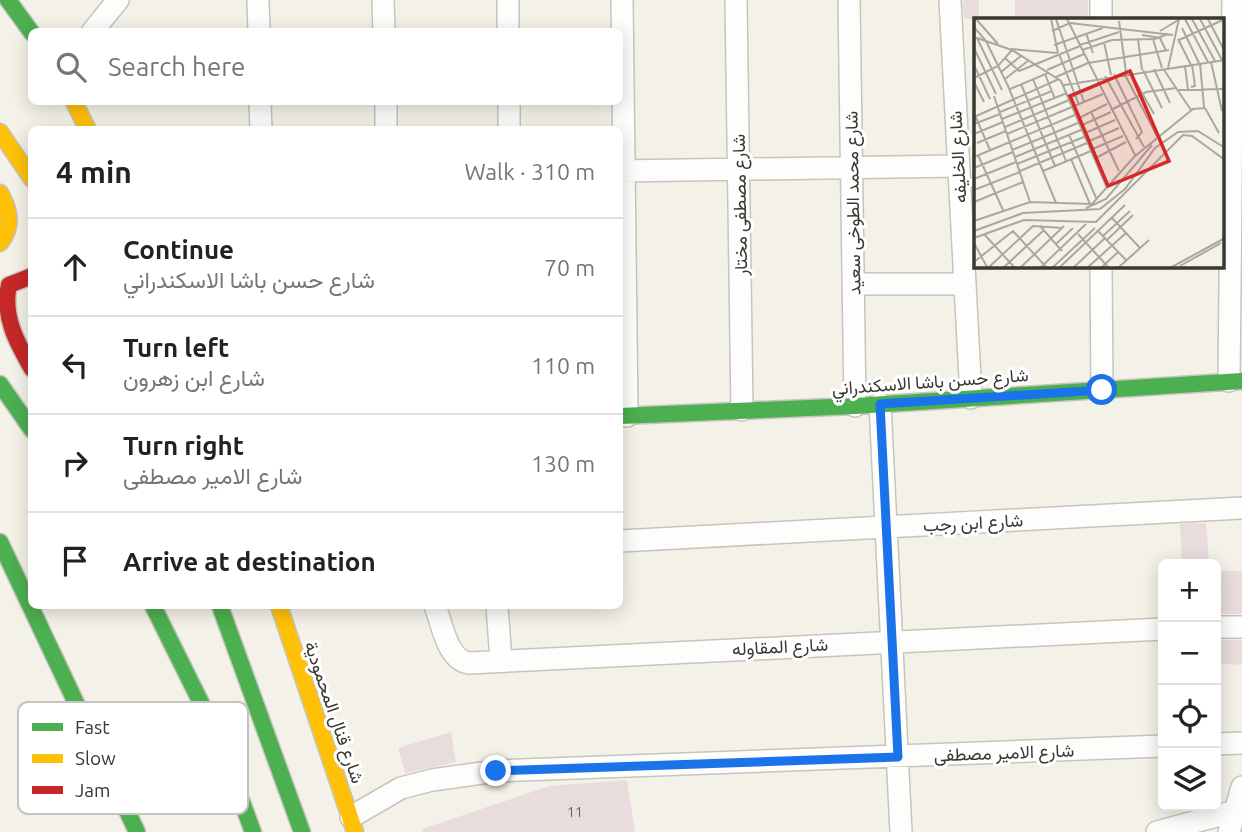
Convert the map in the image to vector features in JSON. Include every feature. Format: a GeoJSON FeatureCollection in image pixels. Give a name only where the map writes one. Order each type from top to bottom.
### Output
{"type":"FeatureCollection","features":[{"type":"Feature","properties":{"kind":"street"},"geometry":{"type":"LineString","coordinates":[[8,0],[28,28]]}},
{"type":"Feature","properties":{"kind":"street"},"geometry":{"type":"LineString","coordinates":[[95,28],[118,0]]}},
{"type":"Feature","properties":{"kind":"street"},"geometry":{"type":"LineString","coordinates":[[258,0],[259,28]]}},
{"type":"Feature","properties":{"kind":"street"},"geometry":{"type":"LineString","coordinates":[[383,0],[384,28]]}},
{"type":"Feature","properties":{"kind":"street"},"geometry":{"type":"LineString","coordinates":[[508,0],[508,28]]}},
{"type":"Feature","properties":{"kind":"street"},"geometry":{"type":"LineString","coordinates":[[622,0],[622,28]]}},
{"type":"Feature","properties":{"kind":"street","name":"شارع مصطفى مختار"},"geometry":{"type":"LineString","coordinates":[[736,0],[742,410]]}},
{"type":"Feature","properties":{"kind":"street","name":"شارع محمد الطوخى سعيد"},"geometry":{"type":"LineString","coordinates":[[849,0],[855,406]]}},
{"type":"Feature","properties":{"kind":"street","name":"شارع الخليفه"},"geometry":{"type":"LineString","coordinates":[[950,0],[971,398]]}},
{"type":"Feature","properties":{"kind":"street"},"geometry":{"type":"LineString","coordinates":[[1101,0],[1101,18]]}},
{"type":"Feature","properties":{"kind":"street"},"geometry":{"type":"LineString","coordinates":[[1233,0],[1232,145],[1226,258],[1236,381]]}},
{"type":"Feature","properties":{"kind":"street"},"geometry":{"type":"LineString","coordinates":[[76,105],[86,126]]}},
{"type":"Feature","properties":{"kind":"street"},"geometry":{"type":"LineString","coordinates":[[260,105],[261,126]]}},
{"type":"Feature","properties":{"kind":"street"},"geometry":{"type":"LineString","coordinates":[[386,105],[386,126]]}},
{"type":"Feature","properties":{"kind":"street"},"geometry":{"type":"LineString","coordinates":[[509,105],[509,126]]}},
{"type":"Feature","properties":{"kind":"street"},"geometry":{"type":"LineString","coordinates":[[622,105],[622,126]]}},
{"type":"Feature","properties":{"kind":"street"},"geometry":{"type":"LineString","coordinates":[[0,132],[28,174]]}},
{"type":"Feature","properties":{"kind":"street"},"geometry":{"type":"LineString","coordinates":[[623,170],[957,166]]}},
{"type":"Feature","properties":{"kind":"street"},"geometry":{"type":"LineString","coordinates":[[0,193],[10,211],[11,222],[0,243]]}},
{"type":"Feature","properties":{"kind":"street"},"geometry":{"type":"LineString","coordinates":[[1101,268],[1102,390]]}},
{"type":"Feature","properties":{"kind":"street"},"geometry":{"type":"LineString","coordinates":[[28,278],[9,285],[1,301],[4,320],[28,362]]}},
{"type":"Feature","properties":{"kind":"street"},"geometry":{"type":"LineString","coordinates":[[854,284],[964,284]]}},
{"type":"Feature","properties":{"kind":"street","name":"شارع حسن باشا الاسكندراني"},"geometry":{"type":"LineString","coordinates":[[623,416],[855,406],[1236,381]]}},
{"type":"Feature","properties":{"kind":"street"},"geometry":{"type":"LineString","coordinates":[[0,384],[28,424]]}},
{"type":"Feature","properties":{"kind":"street"},"geometry":{"type":"LineString","coordinates":[[880,404],[901,832]]}},
{"type":"Feature","properties":{"kind":"street","name":"شارع ابن رجب"},"geometry":{"type":"LineString","coordinates":[[623,541],[1242,508]]}},
{"type":"Feature","properties":{"kind":"street"},"geometry":{"type":"LineString","coordinates":[[0,542],[28,601]]}},
{"type":"Feature","properties":{"kind":"street"},"geometry":{"type":"LineString","coordinates":[[32,609],[76,702]]}},
{"type":"Feature","properties":{"kind":"street"},"geometry":{"type":"LineString","coordinates":[[154,609],[201,702]]}},
{"type":"Feature","properties":{"kind":"street"},"geometry":{"type":"LineString","coordinates":[[221,609],[302,832]]}},
{"type":"Feature","properties":{"kind":"street","name":"شارع قنال المحمودية"},"geometry":{"type":"LineString","coordinates":[[280,609],[353,824]]}},
{"type":"Feature","properties":{"kind":"street","name":"شارع المقاوله"},"geometry":{"type":"LineString","coordinates":[[436,609],[457,659],[469,663],[892,640],[1158,629]]}},
{"type":"Feature","properties":{"kind":"street"},"geometry":{"type":"LineString","coordinates":[[497,609],[501,661]]}},
{"type":"Feature","properties":{"kind":"street"},"geometry":{"type":"LineString","coordinates":[[1221,627],[1242,627]]}},
{"type":"Feature","properties":{"kind":"street"},"geometry":{"type":"LineString","coordinates":[[1221,744],[1242,743]]}},
{"type":"Feature","properties":{"kind":"street","name":"شارع الامير مصطفى"},"geometry":{"type":"LineString","coordinates":[[353,824],[401,788],[464,774],[1158,746]]}},
{"type":"Feature","properties":{"kind":"street"},"geometry":{"type":"LineString","coordinates":[[1229,832],[1242,787]]}},
{"type":"Feature","properties":{"kind":"street"},"geometry":{"type":"LineString","coordinates":[[1157,832],[1235,811]]}},
{"type":"Feature","properties":{"kind":"street"},"geometry":{"type":"LineString","coordinates":[[128,814],[137,832]]}},
{"type":"Feature","properties":{"kind":"street"},"geometry":{"type":"LineString","coordinates":[[246,814],[253,832]]}},
{"type":"Feature","properties":{"kind":"building"},"geometry":{"type":"Polygon","coordinates":[[[963,0],[979,0],[979,18],[964,19],[963,0]]]}},
{"type":"Feature","properties":{"kind":"building"},"geometry":{"type":"Polygon","coordinates":[[[1015,0],[1088,0],[1088,18],[1015,18],[1015,0]]]}},
{"type":"Feature","properties":{"kind":"building"},"geometry":{"type":"Polygon","coordinates":[[[1206,523],[1209,559],[1182,559],[1180,524],[1206,523]]]}},
{"type":"Feature","properties":{"kind":"building"},"geometry":{"type":"Polygon","coordinates":[[[1221,571],[1242,571],[1242,614],[1221,614],[1221,571]]]}},
{"type":"Feature","properties":{"kind":"building"},"geometry":{"type":"Polygon","coordinates":[[[1221,640],[1242,640],[1242,665],[1221,663],[1221,640]]]}},
{"type":"Feature","properties":{"kind":"building"},"geometry":{"type":"Polygon","coordinates":[[[451,732],[456,762],[405,773],[398,748],[451,732]]]}},
{"type":"Feature","properties":{"kind":"building"},"geometry":{"type":"Polygon","coordinates":[[[627,780],[635,832],[422,832],[422,829],[549,786],[627,780]]]}},
{"type":"Feature","properties":{"kind":"traffic: fast"},"geometry":{"type":"LineString","coordinates":[[8,0],[28,28]]}},
{"type":"Feature","properties":{"kind":"traffic: fast"},"geometry":{"type":"LineString","coordinates":[[623,416],[855,406],[1242,381]]}},
{"type":"Feature","properties":{"kind":"traffic: fast"},"geometry":{"type":"LineString","coordinates":[[0,384],[28,424]]}},
{"type":"Feature","properties":{"kind":"traffic: fast"},"geometry":{"type":"LineString","coordinates":[[0,542],[28,601]]}},
{"type":"Feature","properties":{"kind":"traffic: fast"},"geometry":{"type":"LineString","coordinates":[[32,609],[76,702]]}},
{"type":"Feature","properties":{"kind":"traffic: fast"},"geometry":{"type":"LineString","coordinates":[[154,609],[201,702]]}},
{"type":"Feature","properties":{"kind":"traffic: fast"},"geometry":{"type":"LineString","coordinates":[[221,609],[302,832]]}},
{"type":"Feature","properties":{"kind":"traffic: fast"},"geometry":{"type":"LineString","coordinates":[[128,814],[137,832]]}},
{"type":"Feature","properties":{"kind":"traffic: fast"},"geometry":{"type":"LineString","coordinates":[[246,814],[253,832]]}},
{"type":"Feature","properties":{"kind":"traffic: slow"},"geometry":{"type":"LineString","coordinates":[[76,105],[86,126]]}},
{"type":"Feature","properties":{"kind":"traffic: slow"},"geometry":{"type":"LineString","coordinates":[[0,132],[28,173]]}},
{"type":"Feature","properties":{"kind":"traffic: slow"},"geometry":{"type":"LineString","coordinates":[[0,193],[9,218],[7,231],[0,243]]}},
{"type":"Feature","properties":{"kind":"traffic: slow"},"geometry":{"type":"LineString","coordinates":[[280,609],[355,832]]}},
{"type":"Feature","properties":{"kind":"traffic: jam"},"geometry":{"type":"LineString","coordinates":[[28,278],[9,285],[7,296],[12,329],[28,362]]}},
{"type":"Feature","properties":{"kind":"route"},"geometry":{"type":"LineString","coordinates":[[496,771],[898,757],[880,404],[1102,390]]}}]}
